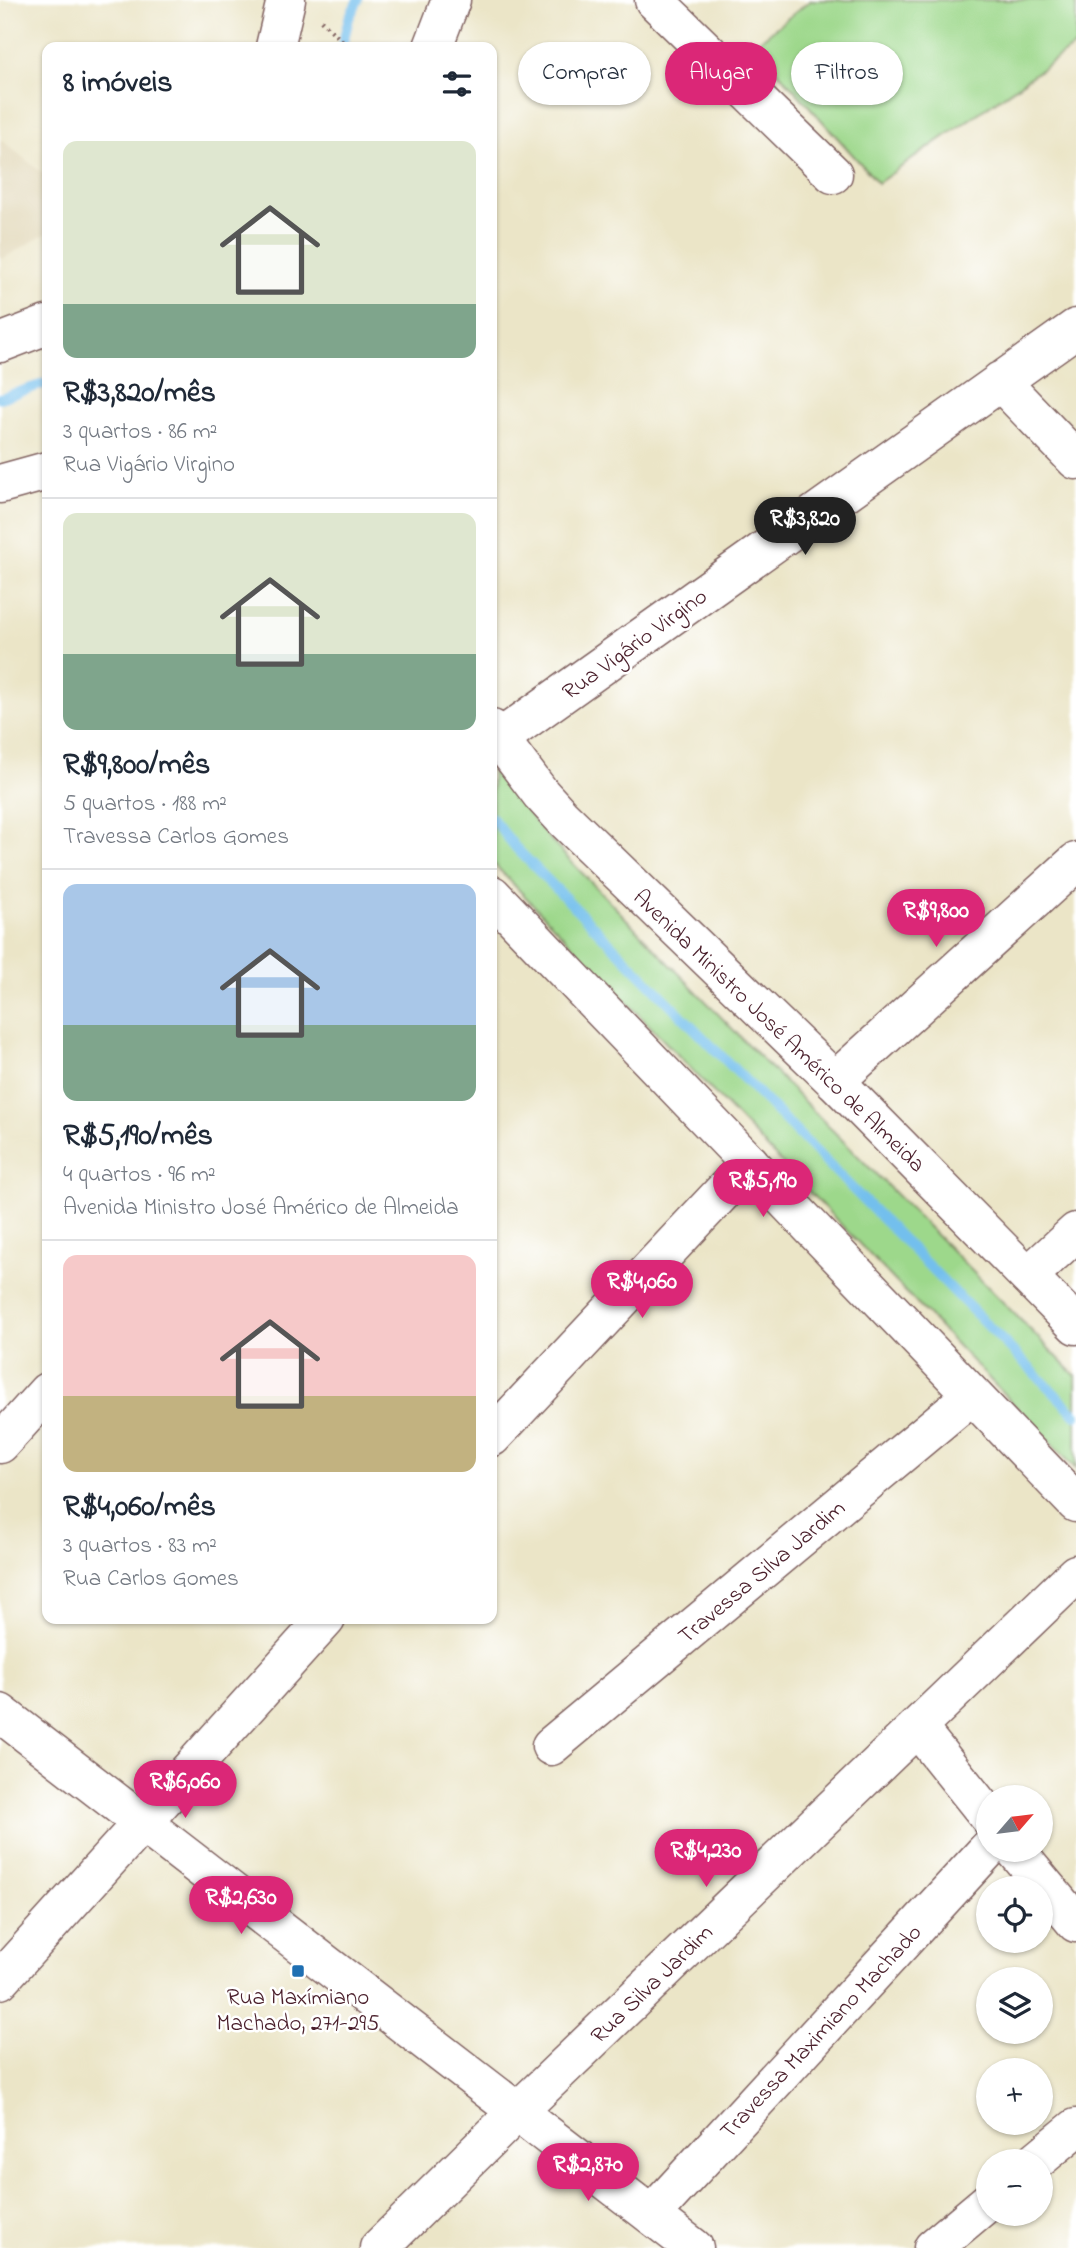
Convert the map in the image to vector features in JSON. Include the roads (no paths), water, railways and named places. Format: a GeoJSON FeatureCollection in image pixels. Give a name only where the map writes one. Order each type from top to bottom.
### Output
{"type":"FeatureCollection","features":[{"type":"Feature","properties":{"kind":"street"},"geometry":{"type":"LineString","coordinates":[[276,42],[286,0]]}},
{"type":"Feature","properties":{"kind":"street"},"geometry":{"type":"LineString","coordinates":[[435,42],[451,0]]}},
{"type":"Feature","properties":{"kind":"street"},"geometry":{"type":"LineString","coordinates":[[654,0],[833,174]]}},
{"type":"Feature","properties":{"kind":"street"},"geometry":{"type":"LineString","coordinates":[[0,343],[42,327]]}},
{"type":"Feature","properties":{"kind":"street","name":"Rua Vigário Virgino"},"geometry":{"type":"LineString","coordinates":[[497,733],[1076,328]]}},
{"type":"Feature","properties":{"kind":"street"},"geometry":{"type":"LineString","coordinates":[[1000,381],[1076,460]]}},
{"type":"Feature","properties":{"kind":"street"},"geometry":{"type":"LineString","coordinates":[[0,484],[42,472]]}},
{"type":"Feature","properties":{"kind":"street","name":"Avenida Ministro José Américo de Almeida"},"geometry":{"type":"LineString","coordinates":[[497,735],[541,794],[562,817],[835,1081],[1076,1325]]}},
{"type":"Feature","properties":{"kind":"street"},"geometry":{"type":"LineString","coordinates":[[835,1081],[1076,862]]}},
{"type":"Feature","properties":{"kind":"street"},"geometry":{"type":"LineString","coordinates":[[497,907],[750,1163],[1076,1503]]}},
{"type":"Feature","properties":{"kind":"street"},"geometry":{"type":"LineString","coordinates":[[497,1432],[750,1163]]}},
{"type":"Feature","properties":{"kind":"street"},"geometry":{"type":"LineString","coordinates":[[1028,1276],[1076,1231]]}},
{"type":"Feature","properties":{"kind":"street","name":"Travessa Silva Jardim"},"geometry":{"type":"LineString","coordinates":[[551,1746],[972,1395]]}},
{"type":"Feature","properties":{"kind":"street"},"geometry":{"type":"LineString","coordinates":[[0,1444],[42,1398]]}},
{"type":"Feature","properties":{"kind":"street","name":"Rua Silva Jardim"},"geometry":{"type":"LineString","coordinates":[[394,2242],[518,2111],[1076,1574]]}},
{"type":"Feature","properties":{"kind":"street"},"geometry":{"type":"LineString","coordinates":[[0,1980],[321,1624]]}},
{"type":"Feature","properties":{"kind":"street"},"geometry":{"type":"LineString","coordinates":[[0,1713],[694,2248]]}},
{"type":"Feature","properties":{"kind":"street"},"geometry":{"type":"LineString","coordinates":[[917,1727],[976,1801]]}},
{"type":"Feature","properties":{"kind":"street","name":"Travessa Maximiano Machado"},"geometry":{"type":"LineString","coordinates":[[651,2215],[976,1862]]}},
{"type":"Feature","properties":{"kind":"street"},"geometry":{"type":"LineString","coordinates":[[1025,1862],[1076,1923]]}},
{"type":"Feature","properties":{"kind":"street"},"geometry":{"type":"LineString","coordinates":[[1050,2149],[1076,2127]]}},
{"type":"Feature","properties":{"kind":"street"},"geometry":{"type":"LineString","coordinates":[[933,2248],[976,2212]]}},
{"type":"Feature","properties":{"kind":"waterway"},"geometry":{"type":"LineString","coordinates":[[343,42],[349,18],[358,0]]}},
{"type":"Feature","properties":{"kind":"waterway"},"geometry":{"type":"LineString","coordinates":[[0,398],[42,385]]}},
{"type":"Feature","properties":{"kind":"waterway"},"geometry":{"type":"LineString","coordinates":[[497,824],[516,848],[1076,1415]]}},
{"type":"Feature","properties":{"kind":"place","name":"Rua Maxímiano Machado, 271-295"},"geometry":{"type":"Point","coordinates":[298,1971]}}]}
